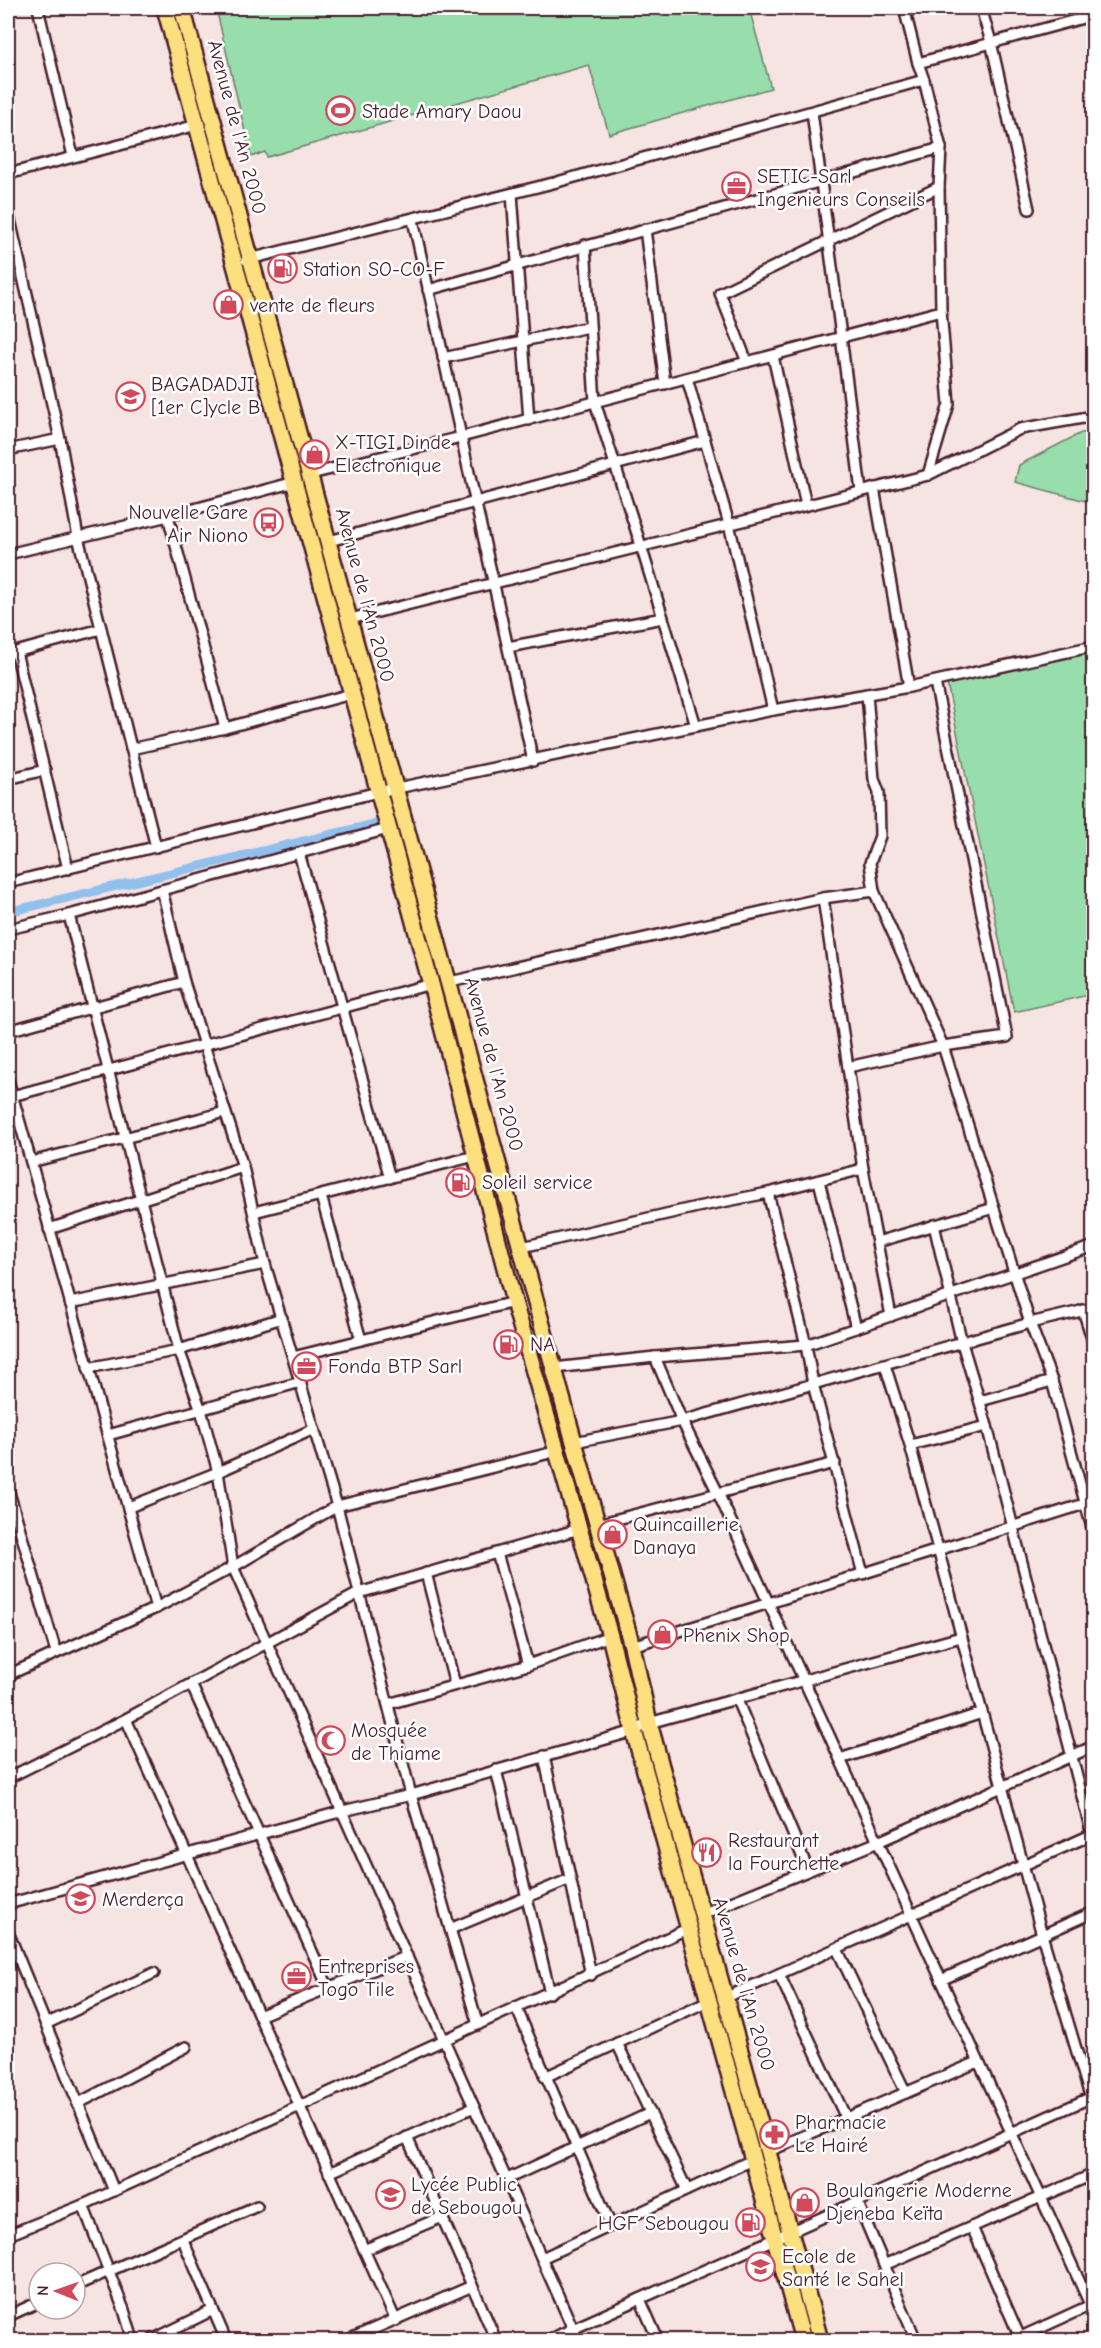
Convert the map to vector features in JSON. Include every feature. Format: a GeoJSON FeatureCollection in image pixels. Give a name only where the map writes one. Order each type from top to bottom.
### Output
{"type":"FeatureCollection","features":[{"type":"Feature","properties":{"kind":"main road","name":"Avenue de l'An 2000"},"geometry":{"type":"LineString","coordinates":[[165,8],[431,984],[514,1302],[610,1636],[708,2001],[776,2237],[802,2340]]}},
{"type":"Feature","properties":{"kind":"main road","name":"Avenue de l'An 2000"},"geometry":{"type":"LineString","coordinates":[[182,8],[632,1647],[649,1723],[727,1997],[820,2340]]}},
{"type":"Feature","properties":{"kind":"street"},"geometry":{"type":"LineString","coordinates":[[38,8],[73,156]]}},
{"type":"Feature","properties":{"kind":"street"},"geometry":{"type":"LineString","coordinates":[[904,8],[941,148],[939,187],[941,311],[949,404],[928,474]]}},
{"type":"Feature","properties":{"kind":"street"},"geometry":{"type":"LineString","coordinates":[[981,8],[1029,208]]}},
{"type":"Feature","properties":{"kind":"street"},"geometry":{"type":"LineString","coordinates":[[918,63],[1094,15]]}},
{"type":"Feature","properties":{"kind":"street"},"geometry":{"type":"LineString","coordinates":[[235,263],[512,194],[924,80]]}},
{"type":"Feature","properties":{"kind":"street"},"geometry":{"type":"LineString","coordinates":[[812,112],[861,491]]}},
{"type":"Feature","properties":{"kind":"street"},"geometry":{"type":"LineString","coordinates":[[8,174],[197,125]]}},
{"type":"Feature","properties":{"kind":"street"},"geometry":{"type":"LineString","coordinates":[[428,290],[941,148]]}},
{"type":"Feature","properties":{"kind":"street"},"geometry":{"type":"LineString","coordinates":[[747,362],[720,293],[939,187]]}},
{"type":"Feature","properties":{"kind":"street"},"geometry":{"type":"LineString","coordinates":[[512,194],[529,420]]}},
{"type":"Feature","properties":{"kind":"street"},"geometry":{"type":"LineString","coordinates":[[8,211],[60,440],[78,537],[156,847]]}},
{"type":"Feature","properties":{"kind":"street"},"geometry":{"type":"LineString","coordinates":[[413,220],[533,761]]}},
{"type":"Feature","properties":{"kind":"street"},"geometry":{"type":"LineString","coordinates":[[645,229],[665,384]]}},
{"type":"Feature","properties":{"kind":"street"},"geometry":{"type":"LineString","coordinates":[[585,245],[595,402],[696,726]]}},
{"type":"Feature","properties":{"kind":"street"},"geometry":{"type":"LineString","coordinates":[[311,474],[529,420],[941,311]]}},
{"type":"Feature","properties":{"kind":"street"},"geometry":{"type":"LineString","coordinates":[[443,358],[589,327]]}},
{"type":"Feature","properties":{"kind":"street"},"geometry":{"type":"LineString","coordinates":[[773,356],[806,505]]}},
{"type":"Feature","properties":{"kind":"street"},"geometry":{"type":"LineString","coordinates":[[687,378],[729,524],[773,710]]}},
{"type":"Feature","properties":{"kind":"street"},"geometry":{"type":"LineString","coordinates":[[350,619],[928,474],[1020,429],[1094,416]]}},
{"type":"Feature","properties":{"kind":"street"},"geometry":{"type":"LineString","coordinates":[[8,450],[60,440]]}},
{"type":"Feature","properties":{"kind":"street"},"geometry":{"type":"LineString","coordinates":[[329,542],[705,441]]}},
{"type":"Feature","properties":{"kind":"street"},"geometry":{"type":"LineString","coordinates":[[8,554],[168,516],[295,482]]}},
{"type":"Feature","properties":{"kind":"street"},"geometry":{"type":"LineString","coordinates":[[874,488],[909,687]]}},
{"type":"Feature","properties":{"kind":"street"},"geometry":{"type":"LineString","coordinates":[[168,516],[225,728]]}},
{"type":"Feature","properties":{"kind":"street"},"geometry":{"type":"LineString","coordinates":[[508,647],[663,618]]}},
{"type":"Feature","properties":{"kind":"street"},"geometry":{"type":"LineString","coordinates":[[68,869],[45,770],[12,653],[101,629]]}},
{"type":"Feature","properties":{"kind":"street"},"geometry":{"type":"LineString","coordinates":[[8,883],[396,788],[773,710],[935,682],[1094,646]]}},
{"type":"Feature","properties":{"kind":"street"},"geometry":{"type":"LineString","coordinates":[[848,1067],[943,1046],[1007,1037],[935,682]]}},
{"type":"Feature","properties":{"kind":"street"},"geometry":{"type":"LineString","coordinates":[[131,749],[225,728],[351,694]]}},
{"type":"Feature","properties":{"kind":"street"},"geometry":{"type":"LineString","coordinates":[[867,694],[874,779],[879,792],[880,836],[870,863],[874,891],[943,1046],[1016,1272],[1030,1323],[1052,1381],[1089,1502],[1094,1535]]}},
{"type":"Feature","properties":{"kind":"street"},"geometry":{"type":"LineString","coordinates":[[8,779],[45,770]]}},
{"type":"Feature","properties":{"kind":"street"},"geometry":{"type":"LineString","coordinates":[[8,929],[69,915],[388,829]]}},
{"type":"Feature","properties":{"kind":"street"},"geometry":{"type":"LineString","coordinates":[[299,853],[390,1178]]}},
{"type":"Feature","properties":{"kind":"street"},"geometry":{"type":"LineString","coordinates":[[162,890],[184,982],[206,1045],[243,1167],[265,1264],[337,1506],[411,1795],[478,2025]]}},
{"type":"Feature","properties":{"kind":"street"},"geometry":{"type":"LineString","coordinates":[[450,982],[823,898],[874,891]]}},
{"type":"Feature","properties":{"kind":"street"},"geometry":{"type":"LineString","coordinates":[[823,898],[863,1169],[891,1316]]}},
{"type":"Feature","properties":{"kind":"street"},"geometry":{"type":"LineString","coordinates":[[69,915],[179,1350],[201,1410],[218,1472],[233,1567],[446,2039],[578,2340]]}},
{"type":"Feature","properties":{"kind":"street"},"geometry":{"type":"LineString","coordinates":[[8,1031],[184,982]]}},
{"type":"Feature","properties":{"kind":"street"},"geometry":{"type":"LineString","coordinates":[[12,1096],[431,984]]}},
{"type":"Feature","properties":{"kind":"street"},"geometry":{"type":"LineString","coordinates":[[8,1080],[156,1608]]}},
{"type":"Feature","properties":{"kind":"street"},"geometry":{"type":"LineString","coordinates":[[31,1162],[225,1112]]}},
{"type":"Feature","properties":{"kind":"street"},"geometry":{"type":"LineString","coordinates":[[254,1212],[475,1155]]}},
{"type":"Feature","properties":{"kind":"street"},"geometry":{"type":"LineString","coordinates":[[50,1229],[243,1167]]}},
{"type":"Feature","properties":{"kind":"street"},"geometry":{"type":"LineString","coordinates":[[522,1247],[768,1193],[863,1169]]}},
{"type":"Feature","properties":{"kind":"street"},"geometry":{"type":"LineString","coordinates":[[819,1181],[856,1328]]}},
{"type":"Feature","properties":{"kind":"street"},"geometry":{"type":"LineString","coordinates":[[768,1193],[806,1345],[813,1384],[836,1463],[863,1574]]}},
{"type":"Feature","properties":{"kind":"street"},"geometry":{"type":"LineString","coordinates":[[321,1196],[362,1340]]}},
{"type":"Feature","properties":{"kind":"street"},"geometry":{"type":"LineString","coordinates":[[877,1242],[994,1208]]}},
{"type":"Feature","properties":{"kind":"street"},"geometry":{"type":"LineString","coordinates":[[727,1997],[1023,1865],[1092,1839],[987,1425],[962,1343],[934,1225]]}},
{"type":"Feature","properties":{"kind":"street"},"geometry":{"type":"LineString","coordinates":[[554,1368],[806,1345],[1094,1246]]}},
{"type":"Feature","properties":{"kind":"street"},"geometry":{"type":"LineString","coordinates":[[70,1303],[265,1264]]}},
{"type":"Feature","properties":{"kind":"street"},"geometry":{"type":"LineString","coordinates":[[293,1357],[514,1302]]}},
{"type":"Feature","properties":{"kind":"street"},"geometry":{"type":"LineString","coordinates":[[574,1442],[682,1421],[1030,1323],[1094,1308]]}},
{"type":"Feature","properties":{"kind":"street"},"geometry":{"type":"LineString","coordinates":[[1083,1311],[1094,1345]]}},
{"type":"Feature","properties":{"kind":"street"},"geometry":{"type":"LineString","coordinates":[[88,1368],[179,1350],[282,1318]]}},
{"type":"Feature","properties":{"kind":"street"},"geometry":{"type":"LineString","coordinates":[[655,1357],[682,1421],[718,1493],[1092,2308],[1018,2340],[972,2227]]}},
{"type":"Feature","properties":{"kind":"street"},"geometry":{"type":"LineString","coordinates":[[885,1365],[910,1445],[1042,1935],[1094,2109]]}},
{"type":"Feature","properties":{"kind":"street"},"geometry":{"type":"LineString","coordinates":[[980,1401],[1052,1381]]}},
{"type":"Feature","properties":{"kind":"street"},"geometry":{"type":"LineString","coordinates":[[108,1435],[301,1382]]}},
{"type":"Feature","properties":{"kind":"street"},"geometry":{"type":"LineString","coordinates":[[910,1445],[987,1425]]}},
{"type":"Feature","properties":{"kind":"street"},"geometry":{"type":"LineString","coordinates":[[129,1507],[218,1472],[314,1429]]}},
{"type":"Feature","properties":{"kind":"street"},"geometry":{"type":"LineString","coordinates":[[8,1675],[156,1608],[233,1567],[337,1506],[558,1451]]}},
{"type":"Feature","properties":{"kind":"street"},"geometry":{"type":"LineString","coordinates":[[598,1524],[836,1463]]}},
{"type":"Feature","properties":{"kind":"street"},"geometry":{"type":"LineString","coordinates":[[8,1489],[56,1652]]}},
{"type":"Feature","properties":{"kind":"street"},"geometry":{"type":"LineString","coordinates":[[632,1647],[1089,1502]]}},
{"type":"Feature","properties":{"kind":"street"},"geometry":{"type":"LineString","coordinates":[[8,1778],[126,1719],[359,1593],[579,1529]]}},
{"type":"Feature","properties":{"kind":"street"},"geometry":{"type":"LineString","coordinates":[[497,1553],[528,1665]]}},
{"type":"Feature","properties":{"kind":"street"},"geometry":{"type":"LineString","coordinates":[[426,1573],[455,1685]]}},
{"type":"Feature","properties":{"kind":"street"},"geometry":{"type":"LineString","coordinates":[[388,1704],[528,1665],[610,1636]]}},
{"type":"Feature","properties":{"kind":"street"},"geometry":{"type":"LineString","coordinates":[[8,1904],[186,1853],[411,1795],[634,1731],[649,1723],[961,1637]]}},
{"type":"Feature","properties":{"kind":"street"},"geometry":{"type":"LineString","coordinates":[[191,1684],[329,1989]]}},
{"type":"Feature","properties":{"kind":"street"},"geometry":{"type":"LineString","coordinates":[[737,1700],[808,1870]]}},
{"type":"Feature","properties":{"kind":"street"},"geometry":{"type":"LineString","coordinates":[[840,1759],[982,1713]]}},
{"type":"Feature","properties":{"kind":"street"},"geometry":{"type":"LineString","coordinates":[[126,1719],[396,2321]]}},
{"type":"Feature","properties":{"kind":"street"},"geometry":{"type":"LineString","coordinates":[[702,1914],[878,1842],[1094,1746]]}},
{"type":"Feature","properties":{"kind":"street"},"geometry":{"type":"LineString","coordinates":[[544,1756],[591,1975]]}},
{"type":"Feature","properties":{"kind":"street"},"geometry":{"type":"LineString","coordinates":[[496,1770],[550,1993]]}},
{"type":"Feature","properties":{"kind":"street"},"geometry":{"type":"LineString","coordinates":[[450,1929],[570,1879]]}},
{"type":"Feature","properties":{"kind":"street"},"geometry":{"type":"LineString","coordinates":[[941,1980],[1094,1912]]}},
{"type":"Feature","properties":{"kind":"street"},"geometry":{"type":"LineString","coordinates":[[8,2235],[83,2205],[591,1975],[689,1928]]}},
{"type":"Feature","properties":{"kind":"street"},"geometry":{"type":"LineString","coordinates":[[8,1932],[114,2191]]}},
{"type":"Feature","properties":{"kind":"street"},"geometry":{"type":"LineString","coordinates":[[837,1948],[906,2093]]}},
{"type":"Feature","properties":{"kind":"street"},"geometry":{"type":"LineString","coordinates":[[259,2016],[407,1956]]}},
{"type":"Feature","properties":{"kind":"street"},"geometry":{"type":"LineString","coordinates":[[46,2024],[154,1973]]}},
{"type":"Feature","properties":{"kind":"street"},"geometry":{"type":"LineString","coordinates":[[779,1974],[846,2118]]}},
{"type":"Feature","properties":{"kind":"street"},"geometry":{"type":"LineString","coordinates":[[545,2077],[708,2001]]}},
{"type":"Feature","properties":{"kind":"street"},"geometry":{"type":"LineString","coordinates":[[516,2007],[611,2226]]}},
{"type":"Feature","properties":{"kind":"street"},"geometry":{"type":"LineString","coordinates":[[617,2043],[687,2190]]}},
{"type":"Feature","properties":{"kind":"street"},"geometry":{"type":"LineString","coordinates":[[77,2104],[186,2047]]}},
{"type":"Feature","properties":{"kind":"street"},"geometry":{"type":"LineString","coordinates":[[769,2151],[978,2062]]}},
{"type":"Feature","properties":{"kind":"street"},"geometry":{"type":"LineString","coordinates":[[548,2340],[1091,2097]]}},
{"type":"Feature","properties":{"kind":"street"},"geometry":{"type":"LineString","coordinates":[[329,2173],[474,2107]]}},
{"type":"Feature","properties":{"kind":"street"},"geometry":{"type":"LineString","coordinates":[[507,2179],[650,2113]]}},
{"type":"Feature","properties":{"kind":"street"},"geometry":{"type":"LineString","coordinates":[[407,2137],[496,2340]]}},
{"type":"Feature","properties":{"kind":"street"},"geometry":{"type":"LineString","coordinates":[[542,2258],[754,2159]]}},
{"type":"Feature","properties":{"kind":"street"},"geometry":{"type":"LineString","coordinates":[[884,2265],[1094,2174]]}},
{"type":"Feature","properties":{"kind":"street"},"geometry":{"type":"LineString","coordinates":[[857,2201],[916,2340]]}},
{"type":"Feature","properties":{"kind":"street"},"geometry":{"type":"LineString","coordinates":[[83,2205],[133,2340]]}},
{"type":"Feature","properties":{"kind":"street"},"geometry":{"type":"LineString","coordinates":[[87,2281],[257,2206]]}},
{"type":"Feature","properties":{"kind":"street"},"geometry":{"type":"LineString","coordinates":[[364,2250],[442,2217]]}},
{"type":"Feature","properties":{"kind":"street"},"geometry":{"type":"LineString","coordinates":[[183,2240],[226,2340]]}},
{"type":"Feature","properties":{"kind":"street"},"geometry":{"type":"LineString","coordinates":[[348,2340],[472,2286]]}},
{"type":"Feature","properties":{"kind":"street"},"geometry":{"type":"LineString","coordinates":[[640,2299],[658,2340]]}},
{"type":"Feature","properties":{"kind":"street"},"geometry":{"type":"LineString","coordinates":[[8,2316],[27,2307]]}},
{"type":"Feature","properties":{"kind":"street"},"geometry":{"type":"LineString","coordinates":[[152,2340],[213,2310]]}},
{"type":"Feature","properties":{"kind":"green space","name":"Stade Amary Daou"},"geometry":{"type":"Polygon","coordinates":[[[216,8],[749,8],[771,88],[609,134],[589,65],[267,157],[265,152],[251,157],[216,8]]]}},
{"type":"Feature","properties":{"kind":"green space"},"geometry":{"type":"Polygon","coordinates":[[[1093,432],[1093,503],[1015,482],[1019,465],[1081,433],[1093,432]]]}},
{"type":"Feature","properties":{"kind":"green space"},"geometry":{"type":"Polygon","coordinates":[[[1093,653],[1093,994],[1014,1012],[947,683],[1093,653]]]}},
{"type":"Feature","properties":{"kind":"waterway"},"geometry":{"type":"LineString","coordinates":[[352,724],[379,823]]}},
{"type":"Feature","properties":{"kind":"waterway"},"geometry":{"type":"LineString","coordinates":[[8,912],[379,823]]}},
{"type":"Feature","properties":{"kind":"place","name":"Stade Amary Daou"},"geometry":{"type":"Point","coordinates":[341,111]}},
{"type":"Feature","properties":{"kind":"place","name":"SETIC-Sarl Ingenieurs Conseils"},"geometry":{"type":"Point","coordinates":[736,187]}},
{"type":"Feature","properties":{"kind":"place","name":"Station SO-CO-F"},"geometry":{"type":"Point","coordinates":[282,269]}},
{"type":"Feature","properties":{"kind":"place","name":"vente de fleurs"},"geometry":{"type":"Point","coordinates":[229,305]}},
{"type":"Feature","properties":{"kind":"place","name":"BAGADADJI [1er C]ycle B"},"geometry":{"type":"Point","coordinates":[130,396]}},
{"type":"Feature","properties":{"kind":"place","name":"X-TIGI Dinde Electronique"},"geometry":{"type":"Point","coordinates":[314,454]}},
{"type":"Feature","properties":{"kind":"place","name":"Nouvelle Gare Air Niono"},"geometry":{"type":"Point","coordinates":[269,523]}},
{"type":"Feature","properties":{"kind":"place","name":"Soleil service"},"geometry":{"type":"Point","coordinates":[461,1182]}},
{"type":"Feature","properties":{"kind":"place","name":"NA"},"geometry":{"type":"Point","coordinates":[509,1344]}},
{"type":"Feature","properties":{"kind":"place","name":"Fonda BTP Sarl"},"geometry":{"type":"Point","coordinates":[307,1366]}},
{"type":"Feature","properties":{"kind":"place","name":"Quincaillerie Danaya"},"geometry":{"type":"Point","coordinates":[612,1535]}},
{"type":"Feature","properties":{"kind":"place","name":"Phenix Shop"},"geometry":{"type":"Point","coordinates":[662,1635]}},
{"type":"Feature","properties":{"kind":"place","name":"Mosquée de Thiame"},"geometry":{"type":"Point","coordinates":[330,1741]}},
{"type":"Feature","properties":{"kind":"place","name":"Restaurant la Fourchette"},"geometry":{"type":"Point","coordinates":[707,1852]}},
{"type":"Feature","properties":{"kind":"place","name":"Merderça"},"geometry":{"type":"Point","coordinates":[81,1899]}},
{"type":"Feature","properties":{"kind":"place","name":"Entreprises Togo Tile"},"geometry":{"type":"Point","coordinates":[297,1977]}},
{"type":"Feature","properties":{"kind":"place","name":"Pharmacie Le Hairé"},"geometry":{"type":"Point","coordinates":[774,2134]}},
{"type":"Feature","properties":{"kind":"place","name":"Lycée Public de Sebougou"},"geometry":{"type":"Point","coordinates":[390,2195]}},
{"type":"Feature","properties":{"kind":"place","name":"Boulangerie Moderne Djeneba Keïta"},"geometry":{"type":"Point","coordinates":[805,2202]}},
{"type":"Feature","properties":{"kind":"place","name":"HGF Sebougou"},"geometry":{"type":"Point","coordinates":[750,2223]}},
{"type":"Feature","properties":{"kind":"place","name":"Ecole de Santé le Sahel"},"geometry":{"type":"Point","coordinates":[761,2267]}}]}
